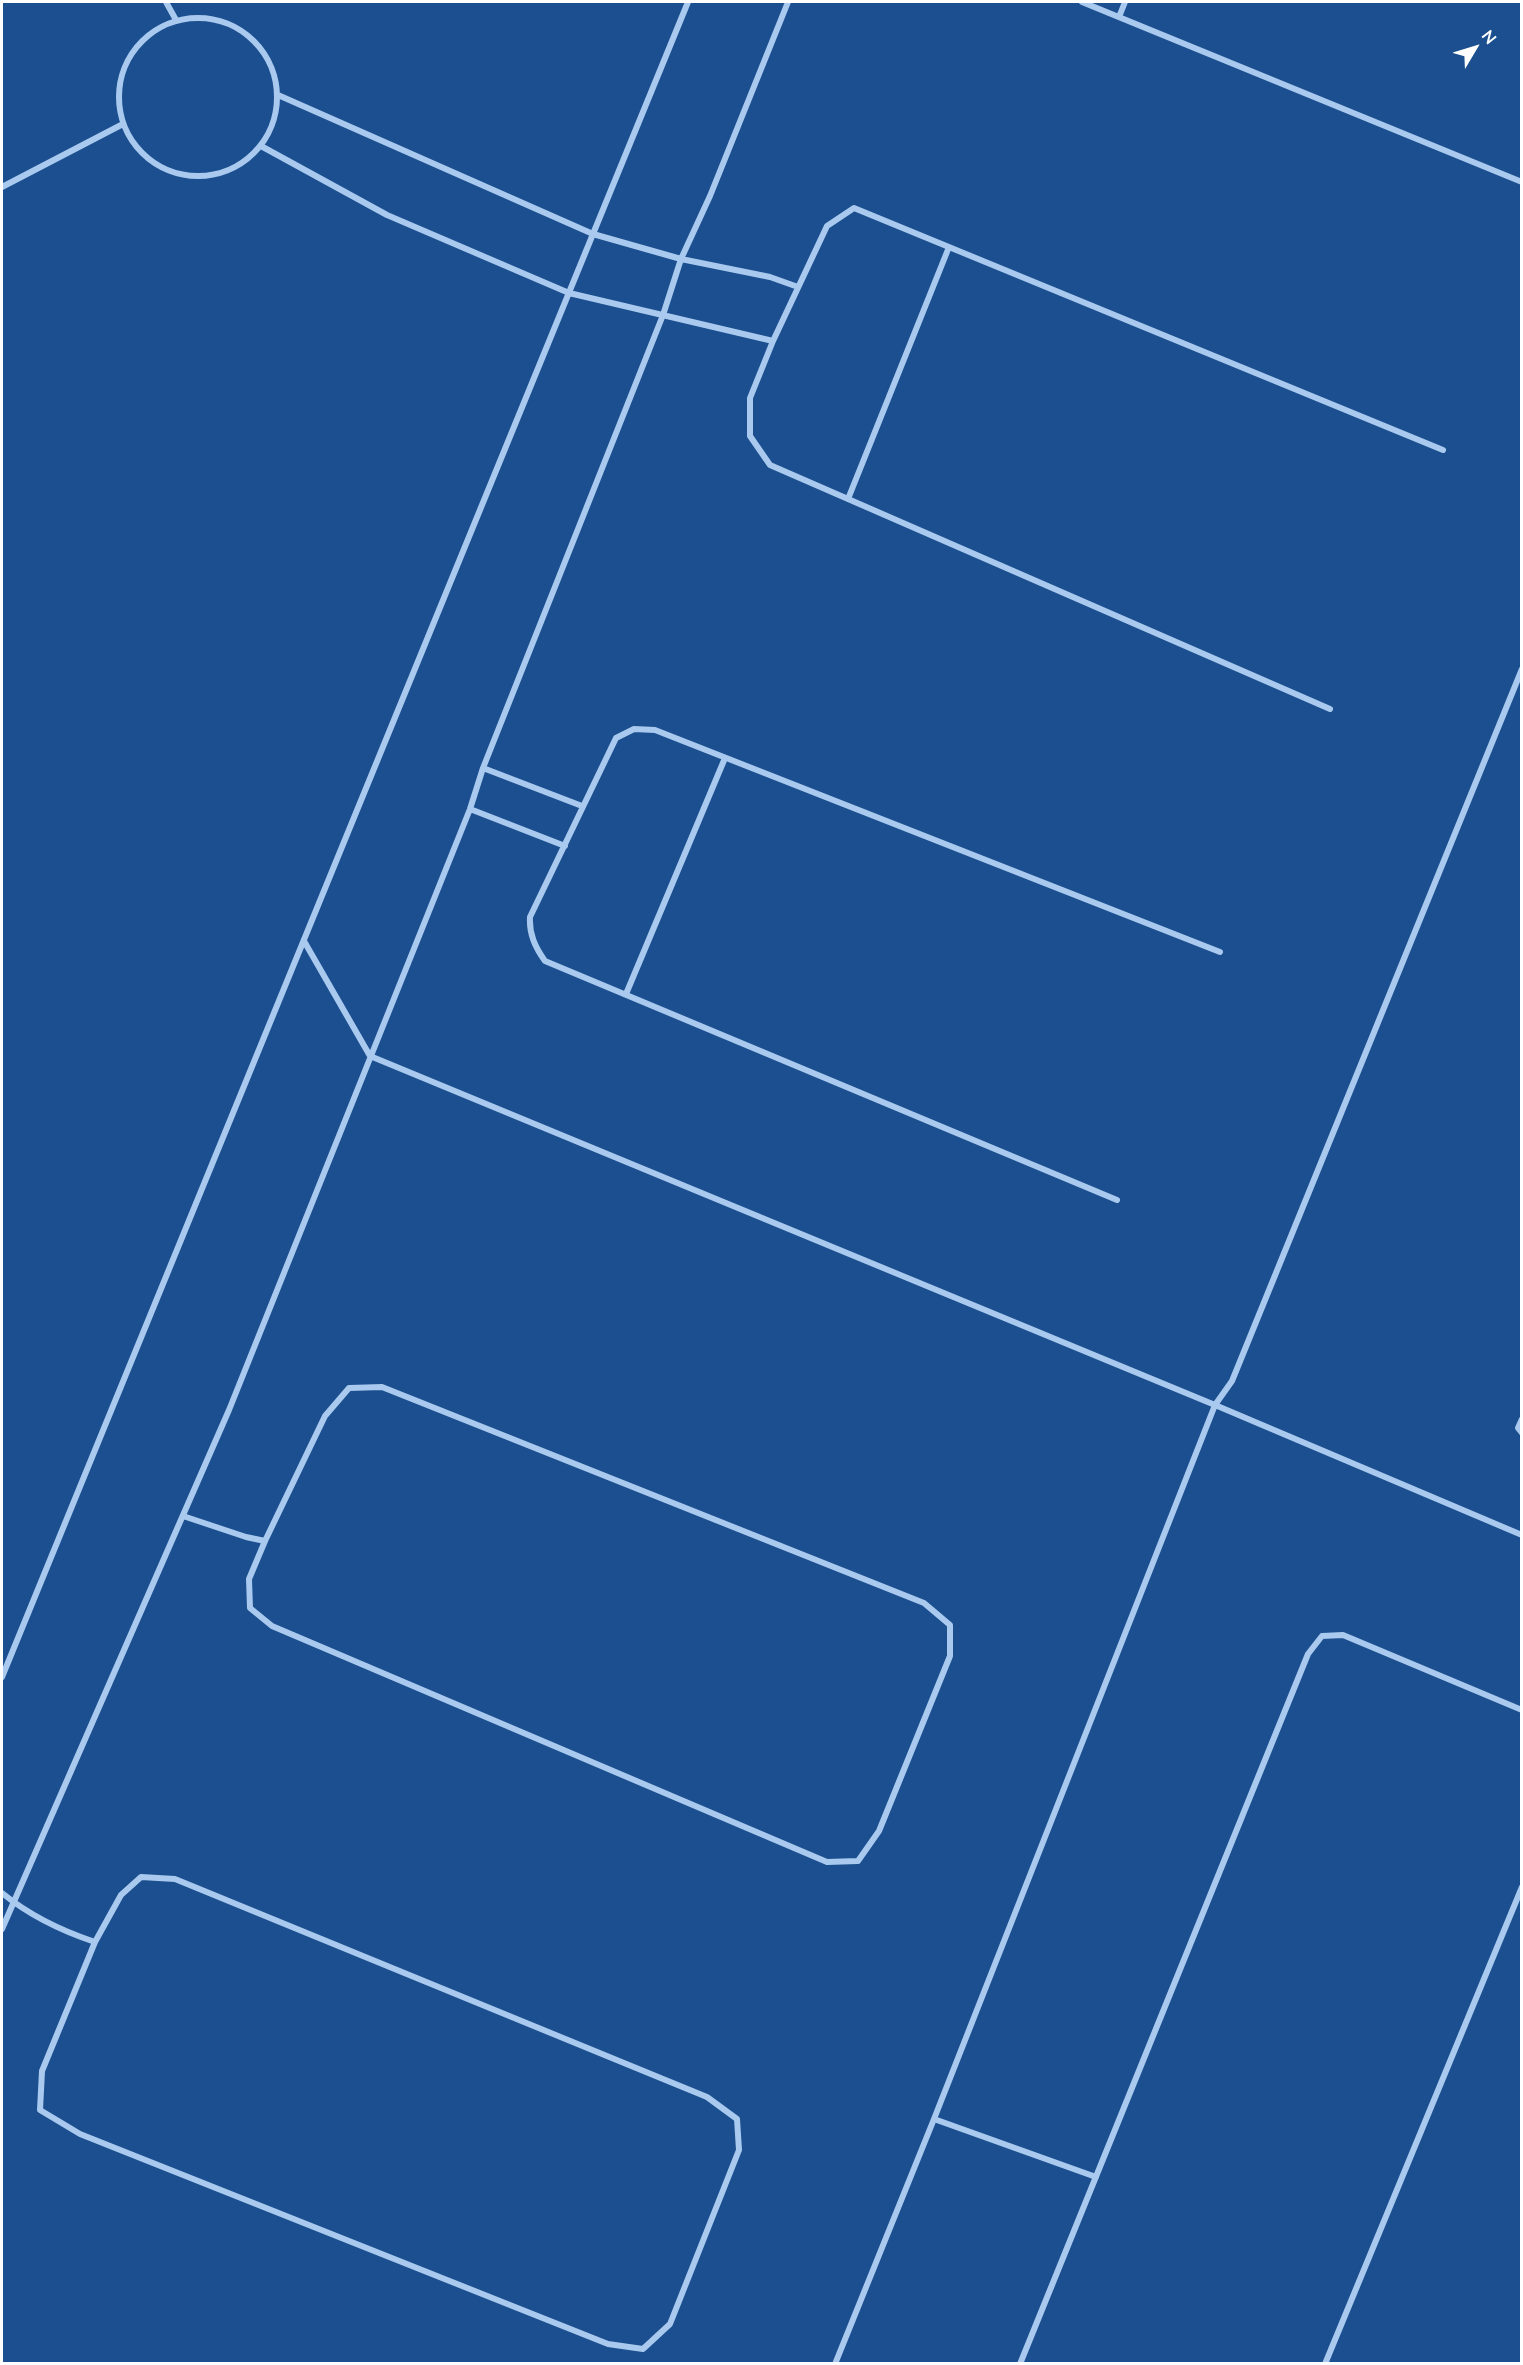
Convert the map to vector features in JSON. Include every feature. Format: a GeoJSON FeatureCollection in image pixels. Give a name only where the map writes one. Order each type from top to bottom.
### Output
{"type":"FeatureCollection","features":[{"type":"Feature","properties":{"kind":"street"},"geometry":{"type":"LineString","coordinates":[[166,2],[176,20]]}},
{"type":"Feature","properties":{"kind":"street"},"geometry":{"type":"LineString","coordinates":[[2,1677],[688,2]]}},
{"type":"Feature","properties":{"kind":"street"},"geometry":{"type":"LineString","coordinates":[[2,1929],[229,1410],[470,809],[483,768],[663,315],[681,259],[710,196],[788,2]]}},
{"type":"Feature","properties":{"kind":"street"},"geometry":{"type":"LineString","coordinates":[[1082,2],[1521,182]]}},
{"type":"Feature","properties":{"kind":"street"},"geometry":{"type":"LineString","coordinates":[[1119,17],[1125,2]]}},
{"type":"Feature","properties":{"kind":"street"},"geometry":{"type":"LineString","coordinates":[[200,17],[224,22],[245,33],[262,50],[273,72],[278,95],[271,130],[261,146],[243,163],[222,173],[198,177],[174,173],[153,162],[135,145],[123,124],[118,98],[122,73],[134,49],[153,31],[176,20],[200,17]]}},
{"type":"Feature","properties":{"kind":"street"},"geometry":{"type":"LineString","coordinates":[[278,95],[592,234],[681,259],[770,277],[798,287]]}},
{"type":"Feature","properties":{"kind":"street"},"geometry":{"type":"LineString","coordinates":[[2,187],[123,124]]}},
{"type":"Feature","properties":{"kind":"street"},"geometry":{"type":"LineString","coordinates":[[261,146],[387,215],[569,293],[773,341]]}},
{"type":"Feature","properties":{"kind":"street"},"geometry":{"type":"LineString","coordinates":[[1330,709],[770,465],[750,436],[750,398],[773,341],[827,226],[854,208],[1443,450]]}},
{"type":"Feature","properties":{"kind":"street"},"geometry":{"type":"LineString","coordinates":[[848,499],[950,247]]}},
{"type":"Feature","properties":{"kind":"street"},"geometry":{"type":"LineString","coordinates":[[835,2364],[1215,1405],[1232,1381],[1521,669]]}},
{"type":"Feature","properties":{"kind":"street"},"geometry":{"type":"LineString","coordinates":[[1117,1200],[545,961],[533,941],[530,917],[616,738],[634,729],[655,730],[1220,952]]}},
{"type":"Feature","properties":{"kind":"street"},"geometry":{"type":"LineString","coordinates":[[626,994],[725,758]]}},
{"type":"Feature","properties":{"kind":"street"},"geometry":{"type":"LineString","coordinates":[[483,768],[582,806]]}},
{"type":"Feature","properties":{"kind":"street"},"geometry":{"type":"LineString","coordinates":[[470,809],[564,846]]}},
{"type":"Feature","properties":{"kind":"street"},"geometry":{"type":"LineString","coordinates":[[304,941],[370,1056],[1215,1405],[1521,1535]]}},
{"type":"Feature","properties":{"kind":"street"},"geometry":{"type":"LineString","coordinates":[[382,1387],[924,1603],[950,1625],[950,1656],[879,1831],[858,1861],[827,1862],[272,1626],[250,1608],[249,1579],[265,1541],[325,1416],[349,1388],[382,1387]]}},
{"type":"Feature","properties":{"kind":"street"},"geometry":{"type":"LineString","coordinates":[[1521,1419],[1518,1428],[1521,1433]]}},
{"type":"Feature","properties":{"kind":"street"},"geometry":{"type":"LineString","coordinates":[[183,1516],[265,1541]]}},
{"type":"Feature","properties":{"kind":"street"},"geometry":{"type":"LineString","coordinates":[[1020,2364],[1308,1653],[1322,1636],[1343,1635],[1521,1710]]}},
{"type":"Feature","properties":{"kind":"street"},"geometry":{"type":"LineString","coordinates":[[141,1877],[175,1879],[707,2097],[737,2119],[739,2150],[670,2324],[643,2349],[608,2344],[80,2134],[40,2110],[42,2071],[95,1942],[121,1895],[141,1877]]}},
{"type":"Feature","properties":{"kind":"street"},"geometry":{"type":"LineString","coordinates":[[1325,2364],[1521,1887]]}},
{"type":"Feature","properties":{"kind":"street"},"geometry":{"type":"LineString","coordinates":[[2,1893],[14,1903],[67,1932],[95,1942]]}},
{"type":"Feature","properties":{"kind":"street"},"geometry":{"type":"LineString","coordinates":[[934,2119],[1096,2178]]}}]}
